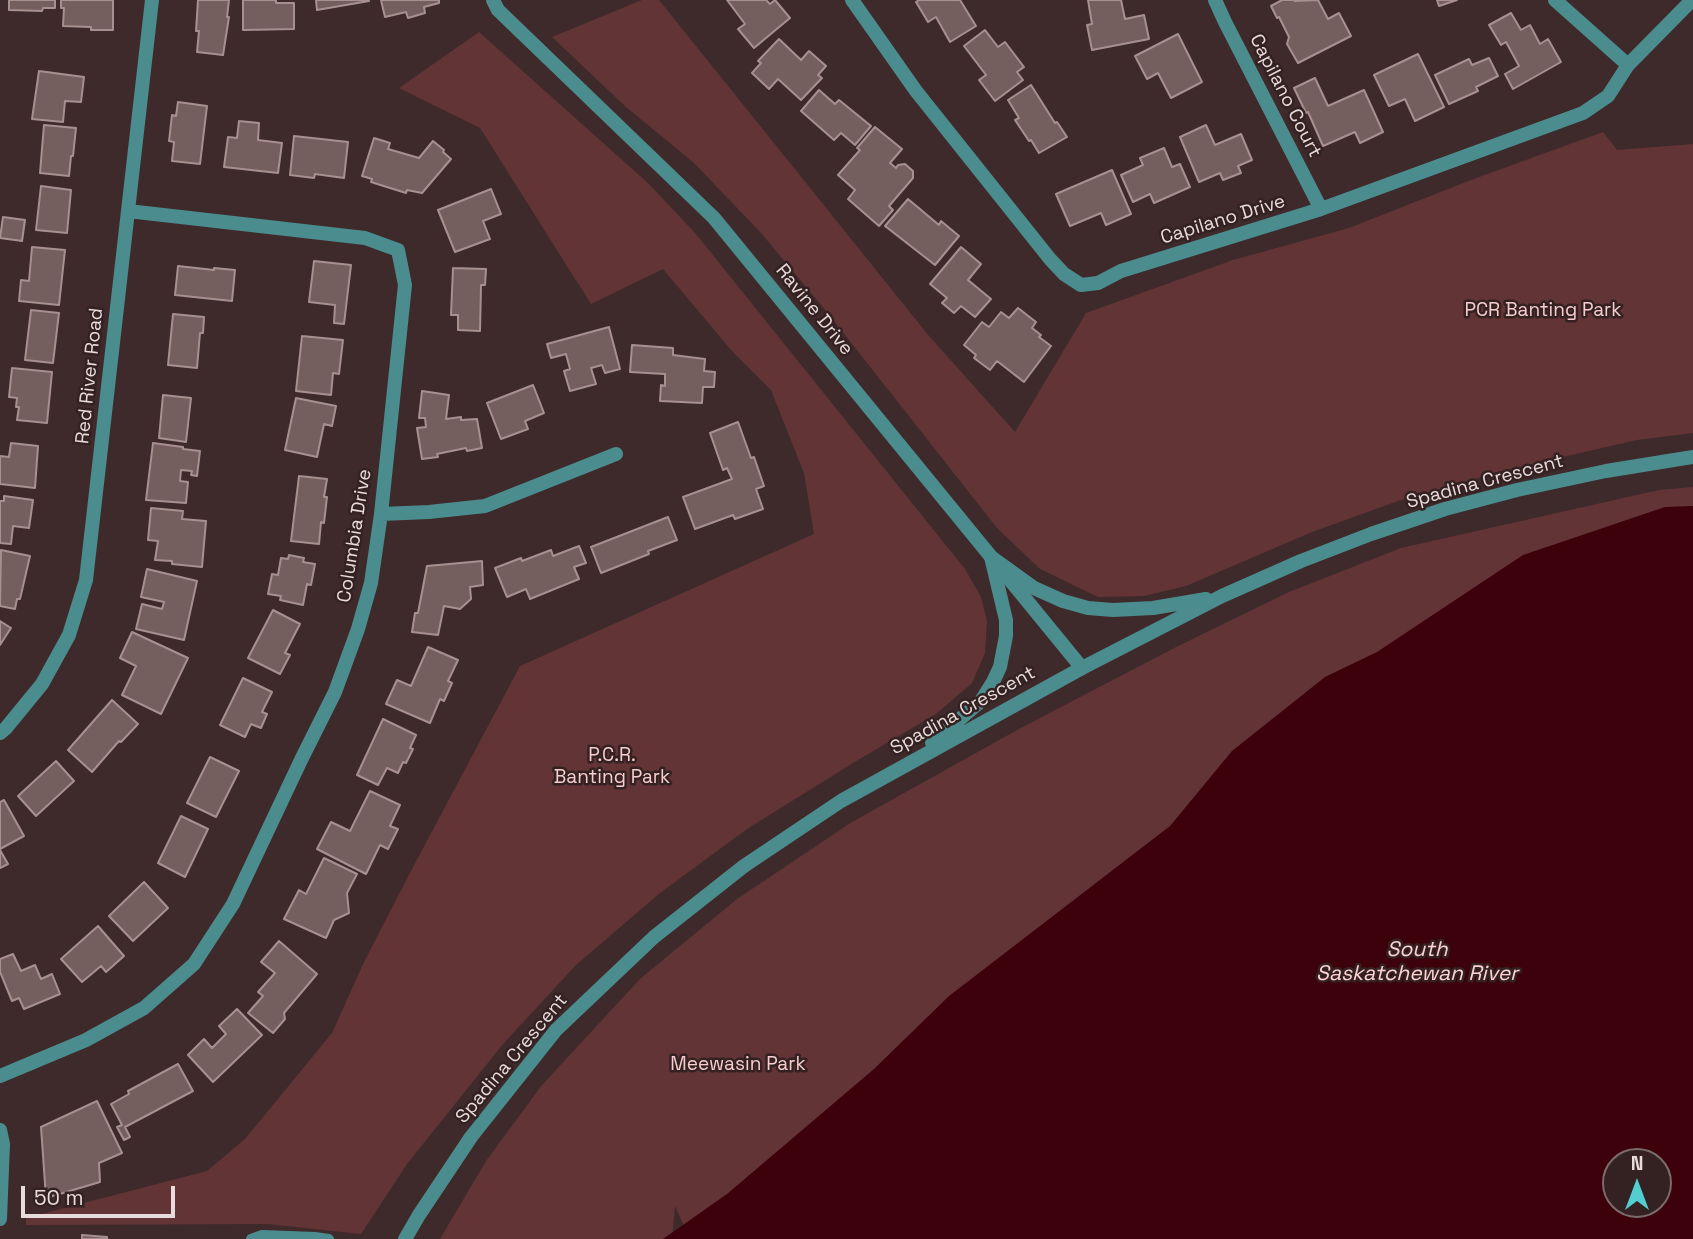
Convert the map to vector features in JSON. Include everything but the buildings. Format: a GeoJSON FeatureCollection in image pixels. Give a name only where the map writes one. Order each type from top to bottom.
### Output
{"type":"FeatureCollection","features":[{"type":"Feature","properties":{"kind":"street","name":"Red River Road"},"geometry":{"type":"LineString","coordinates":[[0,733],[42,684],[69,635],[86,580],[152,0]]}},
{"type":"Feature","properties":{"kind":"street","name":"Ravine Drive"},"geometry":{"type":"LineString","coordinates":[[492,0],[498,10],[714,218],[1082,668]]}},
{"type":"Feature","properties":{"kind":"street","name":"Capilano Drive"},"geometry":{"type":"LineString","coordinates":[[852,0],[916,91],[1050,259],[1064,274],[1081,285],[1098,283],[1121,271],[1321,209],[1583,113],[1608,96],[1628,65],[1690,5]]}},
{"type":"Feature","properties":{"kind":"street","name":"Capilano Court"},"geometry":{"type":"LineString","coordinates":[[1215,0],[1321,209]]}},
{"type":"Feature","properties":{"kind":"street"},"geometry":{"type":"LineString","coordinates":[[1555,0],[1628,65]]}},
{"type":"Feature","properties":{"kind":"street","name":"Columbia Drive"},"geometry":{"type":"LineString","coordinates":[[0,1076],[86,1040],[144,1008],[194,964],[233,904],[335,692],[371,583],[381,514],[405,285],[398,250],[365,238],[128,211]]}},
{"type":"Feature","properties":{"kind":"street"},"geometry":{"type":"LineString","coordinates":[[381,514],[485,506],[616,453]]}},
{"type":"Feature","properties":{"kind":"street","name":"Spadina Crescent"},"geometry":{"type":"LineString","coordinates":[[405,1239],[471,1137],[556,1030],[654,937],[744,866],[841,801],[1082,668],[1222,596],[1301,561],[1445,509],[1593,473],[1693,457]]}},
{"type":"Feature","properties":{"kind":"street"},"geometry":{"type":"LineString","coordinates":[[991,557],[1034,588],[1063,601],[1088,608],[1153,608],[1222,596]]}},
{"type":"Feature","properties":{"kind":"street"},"geometry":{"type":"LineString","coordinates":[[913,760],[981,701],[1000,667],[1006,620],[991,557]]}},
{"type":"Feature","properties":{"kind":"street"},"geometry":{"type":"LineString","coordinates":[[0,1130],[3,1144],[0,1219]]}},
{"type":"Feature","properties":{"kind":"lane"},"geometry":{"type":"LineString","coordinates":[[251,1239],[262,1236],[329,1239]]}},
{"type":"Feature","properties":{"kind":"green space","name":"PCR Banting Park"},"geometry":{"type":"Polygon","coordinates":[[[642,0],[659,0],[929,336],[1015,432],[1086,313],[1233,260],[1349,228],[1603,132],[1617,150],[1693,144],[1693,433],[1637,440],[1506,470],[1398,501],[1312,532],[1186,586],[1144,596],[1098,597],[1040,569],[997,528],[827,312],[761,233],[694,163],[626,107],[552,37],[642,0]]]}},
{"type":"Feature","properties":{"kind":"green space","name":"P.C.R. Banting Park"},"geometry":{"type":"Polygon","coordinates":[[[479,32],[649,184],[696,234],[965,569],[981,597],[987,621],[985,653],[972,683],[936,714],[747,829],[660,893],[576,965],[503,1044],[407,1164],[361,1234],[268,1224],[26,1225],[26,1218],[207,1171],[245,1139],[332,1033],[364,962],[520,666],[814,534],[804,473],[771,390],[731,350],[663,269],[591,304],[480,128],[399,88],[479,32]]]}},
{"type":"Feature","properties":{"kind":"green space","name":"Meewasin Park"},"geometry":{"type":"Polygon","coordinates":[[[1693,487],[1693,530],[689,1237],[675,1206],[672,1239],[440,1239],[486,1161],[542,1085],[641,978],[737,899],[852,822],[1019,729],[1289,592],[1401,548],[1659,490],[1693,487]]]}},
{"type":"Feature","properties":{"kind":"water","name":"South Saskatchewan River"},"geometry":{"type":"Polygon","coordinates":[[[1693,506],[1693,1239],[663,1239],[727,1194],[874,1069],[949,996],[1170,826],[1232,751],[1325,677],[1377,652],[1523,555],[1665,507],[1693,506]]]}}]}
